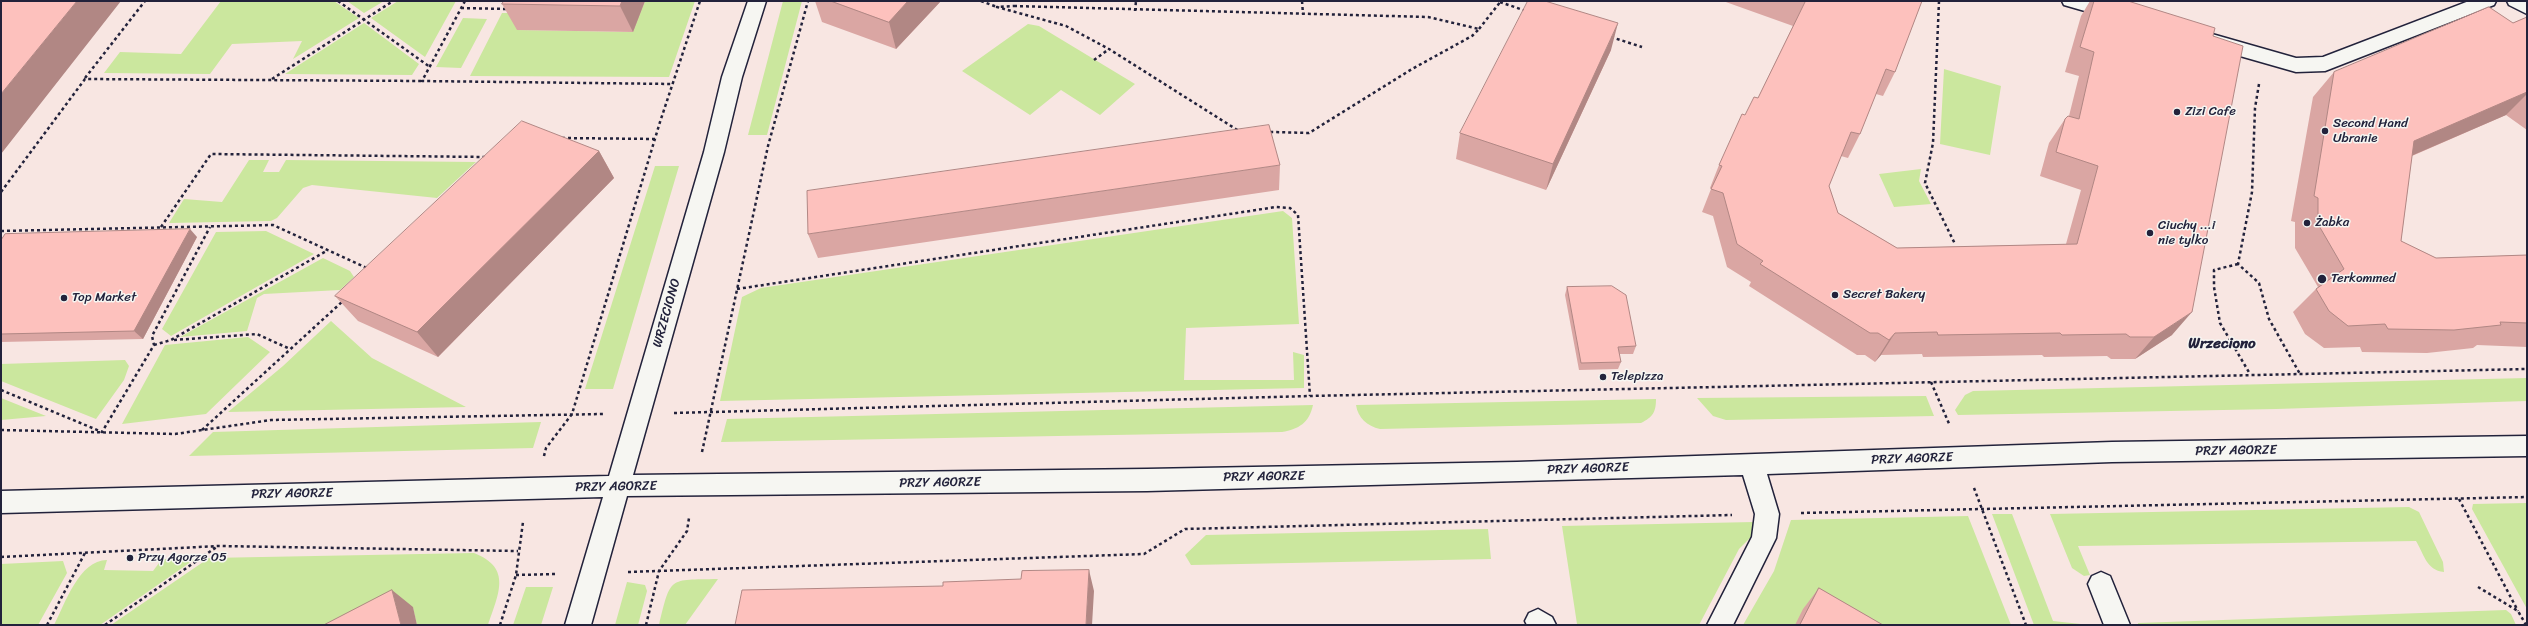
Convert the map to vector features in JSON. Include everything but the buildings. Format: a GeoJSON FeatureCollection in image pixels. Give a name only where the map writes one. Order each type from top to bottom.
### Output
{"type":"FeatureCollection","features":[{"type":"Feature","properties":{"kind":"street","name":"WRZECIONO"},"geometry":{"type":"LineString","coordinates":[[578,625],[637,414],[714,152],[732,77],[757,1]]}},
{"type":"Feature","properties":{"kind":"street"},"geometry":{"type":"LineString","coordinates":[[2071,1],[2131,18]]}},
{"type":"Feature","properties":{"kind":"street"},"geometry":{"type":"LineString","coordinates":[[2198,37],[2296,65],[2325,64],[2488,1]]}},
{"type":"Feature","properties":{"kind":"street"},"geometry":{"type":"LineString","coordinates":[[2516,1],[2527,8]]}},
{"type":"Feature","properties":{"kind":"street","name":"PRZY AGORZE"},"geometry":{"type":"LineString","coordinates":[[1,502],[617,486],[1139,480],[1963,458],[2112,452],[2527,446]]}},
{"type":"Feature","properties":{"kind":"street"},"geometry":{"type":"LineString","coordinates":[[1720,625],[1764,538],[1767,514],[1752,464]]}},
{"type":"Feature","properties":{"kind":"street"},"geometry":{"type":"LineString","coordinates":[[2101,584],[2117,625]]}},
{"type":"Feature","properties":{"kind":"path"},"geometry":{"type":"LineString","coordinates":[[1,192],[145,1]]}},
{"type":"Feature","properties":{"kind":"path"},"geometry":{"type":"LineString","coordinates":[[338,1],[430,67]]}},
{"type":"Feature","properties":{"kind":"path"},"geometry":{"type":"LineString","coordinates":[[271,80],[392,1]]}},
{"type":"Feature","properties":{"kind":"path"},"geometry":{"type":"LineString","coordinates":[[422,81],[465,1]]}},
{"type":"Feature","properties":{"kind":"path"},"geometry":{"type":"LineString","coordinates":[[500,625],[516,575],[520,532],[546,448],[572,414],[655,138],[700,1]]}},
{"type":"Feature","properties":{"kind":"path"},"geometry":{"type":"LineString","coordinates":[[646,625],[659,571],[687,531],[694,486],[768,146],[808,1]]}},
{"type":"Feature","properties":{"kind":"path"},"geometry":{"type":"LineString","coordinates":[[981,1],[997,7],[1066,26],[1109,49],[1239,131],[1308,132],[1412,68],[1472,36],[1501,2],[1530,12]]}},
{"type":"Feature","properties":{"kind":"path"},"geometry":{"type":"LineString","coordinates":[[1010,6],[1012,1]]}},
{"type":"Feature","properties":{"kind":"path"},"geometry":{"type":"LineString","coordinates":[[1135,11],[1136,1]]}},
{"type":"Feature","properties":{"kind":"path"},"geometry":{"type":"LineString","coordinates":[[1302,1],[1303,14]]}},
{"type":"Feature","properties":{"kind":"path"},"geometry":{"type":"LineString","coordinates":[[1939,1],[1933,143],[1925,183],[1955,244]]}},
{"type":"Feature","properties":{"kind":"path"},"geometry":{"type":"LineString","coordinates":[[997,7],[1010,6],[1135,11],[1428,17],[1479,29]]}},
{"type":"Feature","properties":{"kind":"path"},"geometry":{"type":"LineString","coordinates":[[461,8],[514,9]]}},
{"type":"Feature","properties":{"kind":"path"},"geometry":{"type":"LineString","coordinates":[[1605,35],[1642,47]]}},
{"type":"Feature","properties":{"kind":"path"},"geometry":{"type":"LineString","coordinates":[[1094,60],[1109,49]]}},
{"type":"Feature","properties":{"kind":"path"},"geometry":{"type":"LineString","coordinates":[[85,79],[672,84]]}},
{"type":"Feature","properties":{"kind":"path"},"geometry":{"type":"LineString","coordinates":[[2238,264],[2252,192],[2255,108],[2259,87]]}},
{"type":"Feature","properties":{"kind":"path"},"geometry":{"type":"LineString","coordinates":[[554,138],[655,138]]}},
{"type":"Feature","properties":{"kind":"path"},"geometry":{"type":"LineString","coordinates":[[161,227],[211,154],[494,157]]}},
{"type":"Feature","properties":{"kind":"path"},"geometry":{"type":"LineString","coordinates":[[737,289],[1276,207],[1290,208],[1298,215],[1310,396]]}},
{"type":"Feature","properties":{"kind":"path"},"geometry":{"type":"LineString","coordinates":[[1,231],[273,225],[369,268]]}},
{"type":"Feature","properties":{"kind":"path"},"geometry":{"type":"LineString","coordinates":[[154,345],[152,336],[210,226]]}},
{"type":"Feature","properties":{"kind":"path"},"geometry":{"type":"LineString","coordinates":[[171,340],[328,250]]}},
{"type":"Feature","properties":{"kind":"path"},"geometry":{"type":"LineString","coordinates":[[2238,264],[2259,283],[2261,299],[2270,321],[2300,374]]}},
{"type":"Feature","properties":{"kind":"path"},"geometry":{"type":"LineString","coordinates":[[2238,264],[2214,270],[2214,288],[2220,323],[2250,375]]}},
{"type":"Feature","properties":{"kind":"path"},"geometry":{"type":"LineString","coordinates":[[202,430],[347,297]]}},
{"type":"Feature","properties":{"kind":"path"},"geometry":{"type":"LineString","coordinates":[[102,432],[154,345],[171,340],[257,334],[290,349]]}},
{"type":"Feature","properties":{"kind":"path"},"geometry":{"type":"LineString","coordinates":[[1,430],[175,434],[271,420],[637,414],[1310,396],[2527,370]]}},
{"type":"Feature","properties":{"kind":"path"},"geometry":{"type":"LineString","coordinates":[[1931,382],[1963,458],[2026,625]]}},
{"type":"Feature","properties":{"kind":"path"},"geometry":{"type":"LineString","coordinates":[[1,390],[102,432]]}},
{"type":"Feature","properties":{"kind":"path"},"geometry":{"type":"LineString","coordinates":[[516,575],[1144,554],[1185,529],[1981,508],[2527,497]]}},
{"type":"Feature","properties":{"kind":"path"},"geometry":{"type":"LineString","coordinates":[[2459,499],[2526,625]]}},
{"type":"Feature","properties":{"kind":"path"},"geometry":{"type":"LineString","coordinates":[[1,557],[86,551],[219,546],[518,550]]}},
{"type":"Feature","properties":{"kind":"path"},"geometry":{"type":"LineString","coordinates":[[105,625],[219,546]]}},
{"type":"Feature","properties":{"kind":"path"},"geometry":{"type":"LineString","coordinates":[[47,625],[86,551]]}},
{"type":"Feature","properties":{"kind":"path"},"geometry":{"type":"LineString","coordinates":[[2478,587],[2518,611]]}},
{"type":"Feature","properties":{"kind":"green space"},"geometry":{"type":"Polygon","coordinates":[[[221,1],[334,1],[359,18],[293,59],[302,41],[232,44],[210,74],[104,73],[120,52],[181,54],[221,1]]]}},
{"type":"Feature","properties":{"kind":"green space"},"geometry":{"type":"Polygon","coordinates":[[[347,1],[384,1],[364,13],[347,1]]]}},
{"type":"Feature","properties":{"kind":"green space"},"geometry":{"type":"Polygon","coordinates":[[[398,1],[456,1],[425,57],[371,18],[398,1]]]}},
{"type":"Feature","properties":{"kind":"green space"},"geometry":{"type":"Polygon","coordinates":[[[645,1],[695,1],[669,77],[470,76],[502,13],[525,13],[518,30],[632,32],[645,1]]]}},
{"type":"Feature","properties":{"kind":"green space"},"geometry":{"type":"Polygon","coordinates":[[[783,1],[802,1],[767,135],[748,135],[783,1]]]}},
{"type":"Feature","properties":{"kind":"green space"},"geometry":{"type":"Polygon","coordinates":[[[463,18],[487,19],[461,68],[436,67],[463,18]]]}},
{"type":"Feature","properties":{"kind":"green space"},"geometry":{"type":"Polygon","coordinates":[[[364,23],[419,64],[412,75],[285,74],[364,23]]]}},
{"type":"Feature","properties":{"kind":"green space"},"geometry":{"type":"Polygon","coordinates":[[[1028,24],[1039,26],[1135,84],[1100,115],[1061,90],[1030,115],[962,71],[1028,24]]]}},
{"type":"Feature","properties":{"kind":"green space"},"geometry":{"type":"Polygon","coordinates":[[[1944,69],[2001,86],[1990,155],[1940,144],[1944,69]]]}},
{"type":"Feature","properties":{"kind":"green space"},"geometry":{"type":"Polygon","coordinates":[[[249,160],[269,160],[263,172],[279,172],[286,160],[476,162],[437,198],[312,185],[303,188],[277,218],[271,221],[169,223],[184,199],[222,202],[249,160]]]}},
{"type":"Feature","properties":{"kind":"green space"},"geometry":{"type":"Polygon","coordinates":[[[655,166],[679,166],[613,389],[585,389],[655,166]]]}},
{"type":"Feature","properties":{"kind":"green space"},"geometry":{"type":"Polygon","coordinates":[[[1921,169],[1919,181],[1931,204],[1894,207],[1879,174],[1921,169]]]}},
{"type":"Feature","properties":{"kind":"green space"},"geometry":{"type":"Polygon","coordinates":[[[1283,211],[1292,218],[1299,324],[1186,328],[1184,380],[1294,380],[1293,352],[1304,355],[1304,388],[720,401],[742,297],[761,288],[1283,211]]]}},
{"type":"Feature","properties":{"kind":"green space"},"geometry":{"type":"Polygon","coordinates":[[[266,231],[314,254],[171,336],[162,329],[216,232],[266,231]]]}},
{"type":"Feature","properties":{"kind":"green space"},"geometry":{"type":"Polygon","coordinates":[[[323,258],[350,271],[354,277],[340,290],[264,294],[257,298],[247,331],[180,337],[323,258]]]}},
{"type":"Feature","properties":{"kind":"green space"},"geometry":{"type":"Polygon","coordinates":[[[331,321],[372,358],[466,407],[228,412],[283,366],[331,321]]]}},
{"type":"Feature","properties":{"kind":"green space"},"geometry":{"type":"Polygon","coordinates":[[[248,337],[270,352],[206,414],[122,424],[165,345],[248,337]]]}},
{"type":"Feature","properties":{"kind":"green space"},"geometry":{"type":"Polygon","coordinates":[[[125,360],[129,366],[124,380],[96,419],[1,381],[1,364],[125,360]]]}},
{"type":"Feature","properties":{"kind":"green space"},"geometry":{"type":"Polygon","coordinates":[[[2527,378],[2527,401],[2276,409],[1958,415],[1955,410],[1965,395],[1973,391],[2527,378]]]}},
{"type":"Feature","properties":{"kind":"green space"},"geometry":{"type":"Polygon","coordinates":[[[1926,396],[1934,416],[1726,420],[1713,416],[1697,398],[1926,396]]]}},
{"type":"Feature","properties":{"kind":"green space"},"geometry":{"type":"Polygon","coordinates":[[[1,398],[46,416],[1,420],[1,398]]]}},
{"type":"Feature","properties":{"kind":"green space"},"geometry":{"type":"Polygon","coordinates":[[[1656,399],[1653,414],[1641,423],[1380,429],[1367,424],[1361,418],[1356,405],[1656,399]]]}},
{"type":"Feature","properties":{"kind":"green space"},"geometry":{"type":"Polygon","coordinates":[[[1313,405],[1306,421],[1298,427],[1282,432],[721,442],[727,419],[1313,405]]]}},
{"type":"Feature","properties":{"kind":"green space"},"geometry":{"type":"Polygon","coordinates":[[[541,422],[533,448],[189,456],[213,432],[541,422]]]}},
{"type":"Feature","properties":{"kind":"green space"},"geometry":{"type":"Polygon","coordinates":[[[2527,503],[2527,609],[2472,509],[2473,504],[2527,503]]]}},
{"type":"Feature","properties":{"kind":"green space"},"geometry":{"type":"Polygon","coordinates":[[[2409,507],[2419,512],[2443,562],[2444,572],[2438,571],[2429,565],[2416,541],[2078,546],[2090,575],[2084,576],[2072,568],[2050,514],[2409,507]]]}},
{"type":"Feature","properties":{"kind":"green space"},"geometry":{"type":"Polygon","coordinates":[[[1992,514],[2012,514],[2053,621],[2090,625],[2034,625],[1992,514]]]}},
{"type":"Feature","properties":{"kind":"green space"},"geometry":{"type":"Polygon","coordinates":[[[1968,516],[2011,625],[1743,625],[1774,571],[1791,520],[1968,516]]]}},
{"type":"Feature","properties":{"kind":"green space"},"geometry":{"type":"Polygon","coordinates":[[[1754,522],[1755,533],[1739,549],[1699,625],[1577,624],[1562,526],[1754,522]]]}},
{"type":"Feature","properties":{"kind":"green space"},"geometry":{"type":"Polygon","coordinates":[[[1488,529],[1491,559],[1191,565],[1185,555],[1206,535],[1488,529]]]}},
{"type":"Feature","properties":{"kind":"green space"},"geometry":{"type":"Polygon","coordinates":[[[474,553],[486,559],[494,566],[498,574],[498,593],[488,625],[417,625],[413,608],[379,625],[111,625],[209,558],[474,553]]]}},
{"type":"Feature","properties":{"kind":"green space"},"geometry":{"type":"Polygon","coordinates":[[[162,559],[195,559],[100,625],[54,625],[68,595],[88,567],[97,562],[107,560],[104,570],[153,571],[162,559]]]}},
{"type":"Feature","properties":{"kind":"green space"},"geometry":{"type":"Polygon","coordinates":[[[63,561],[67,573],[38,625],[1,625],[1,564],[63,561]]]}},
{"type":"Feature","properties":{"kind":"green space"},"geometry":{"type":"Polygon","coordinates":[[[718,579],[685,625],[659,625],[666,597],[674,584],[689,580],[718,579]]]}},
{"type":"Feature","properties":{"kind":"green space"},"geometry":{"type":"Polygon","coordinates":[[[627,582],[645,585],[647,591],[638,625],[615,625],[627,582]]]}},
{"type":"Feature","properties":{"kind":"green space"},"geometry":{"type":"Polygon","coordinates":[[[526,587],[553,587],[541,625],[513,625],[526,587]]]}},
{"type":"Feature","properties":{"kind":"green space"},"geometry":{"type":"Polygon","coordinates":[[[2506,610],[2511,614],[2516,625],[2138,625],[2138,623],[2506,610]]]}},
{"type":"Feature","properties":{"kind":"place","name":"Zizi Cafe"},"geometry":{"type":"Point","coordinates":[2177,112]}},
{"type":"Feature","properties":{"kind":"place","name":"Second Hand Ubranie"},"geometry":{"type":"Point","coordinates":[2325,131]}},
{"type":"Feature","properties":{"kind":"place","name":"Żabka"},"geometry":{"type":"Point","coordinates":[2307,223]}},
{"type":"Feature","properties":{"kind":"place","name":"Ciuchy ...i nie tylko"},"geometry":{"type":"Point","coordinates":[2150,233]}},
{"type":"Feature","properties":{"kind":"place","name":"Terkommed"},"geometry":{"type":"Point","coordinates":[2322,279]}},
{"type":"Feature","properties":{"kind":"place","name":"Secret Bakery"},"geometry":{"type":"Point","coordinates":[1835,295]}},
{"type":"Feature","properties":{"kind":"place","name":"Top Market"},"geometry":{"type":"Point","coordinates":[64,298]}},
{"type":"Feature","properties":{"kind":"place","name":"Telepizza"},"geometry":{"type":"Point","coordinates":[1603,377]}},
{"type":"Feature","properties":{"kind":"place","name":"Przy Agorze 05"},"geometry":{"type":"Point","coordinates":[130,558]}},
{"type":"Feature","properties":{"kind":"district","name":"Wrzeciono"},"geometry":{"type":"Point","coordinates":[2222,344]}}]}
